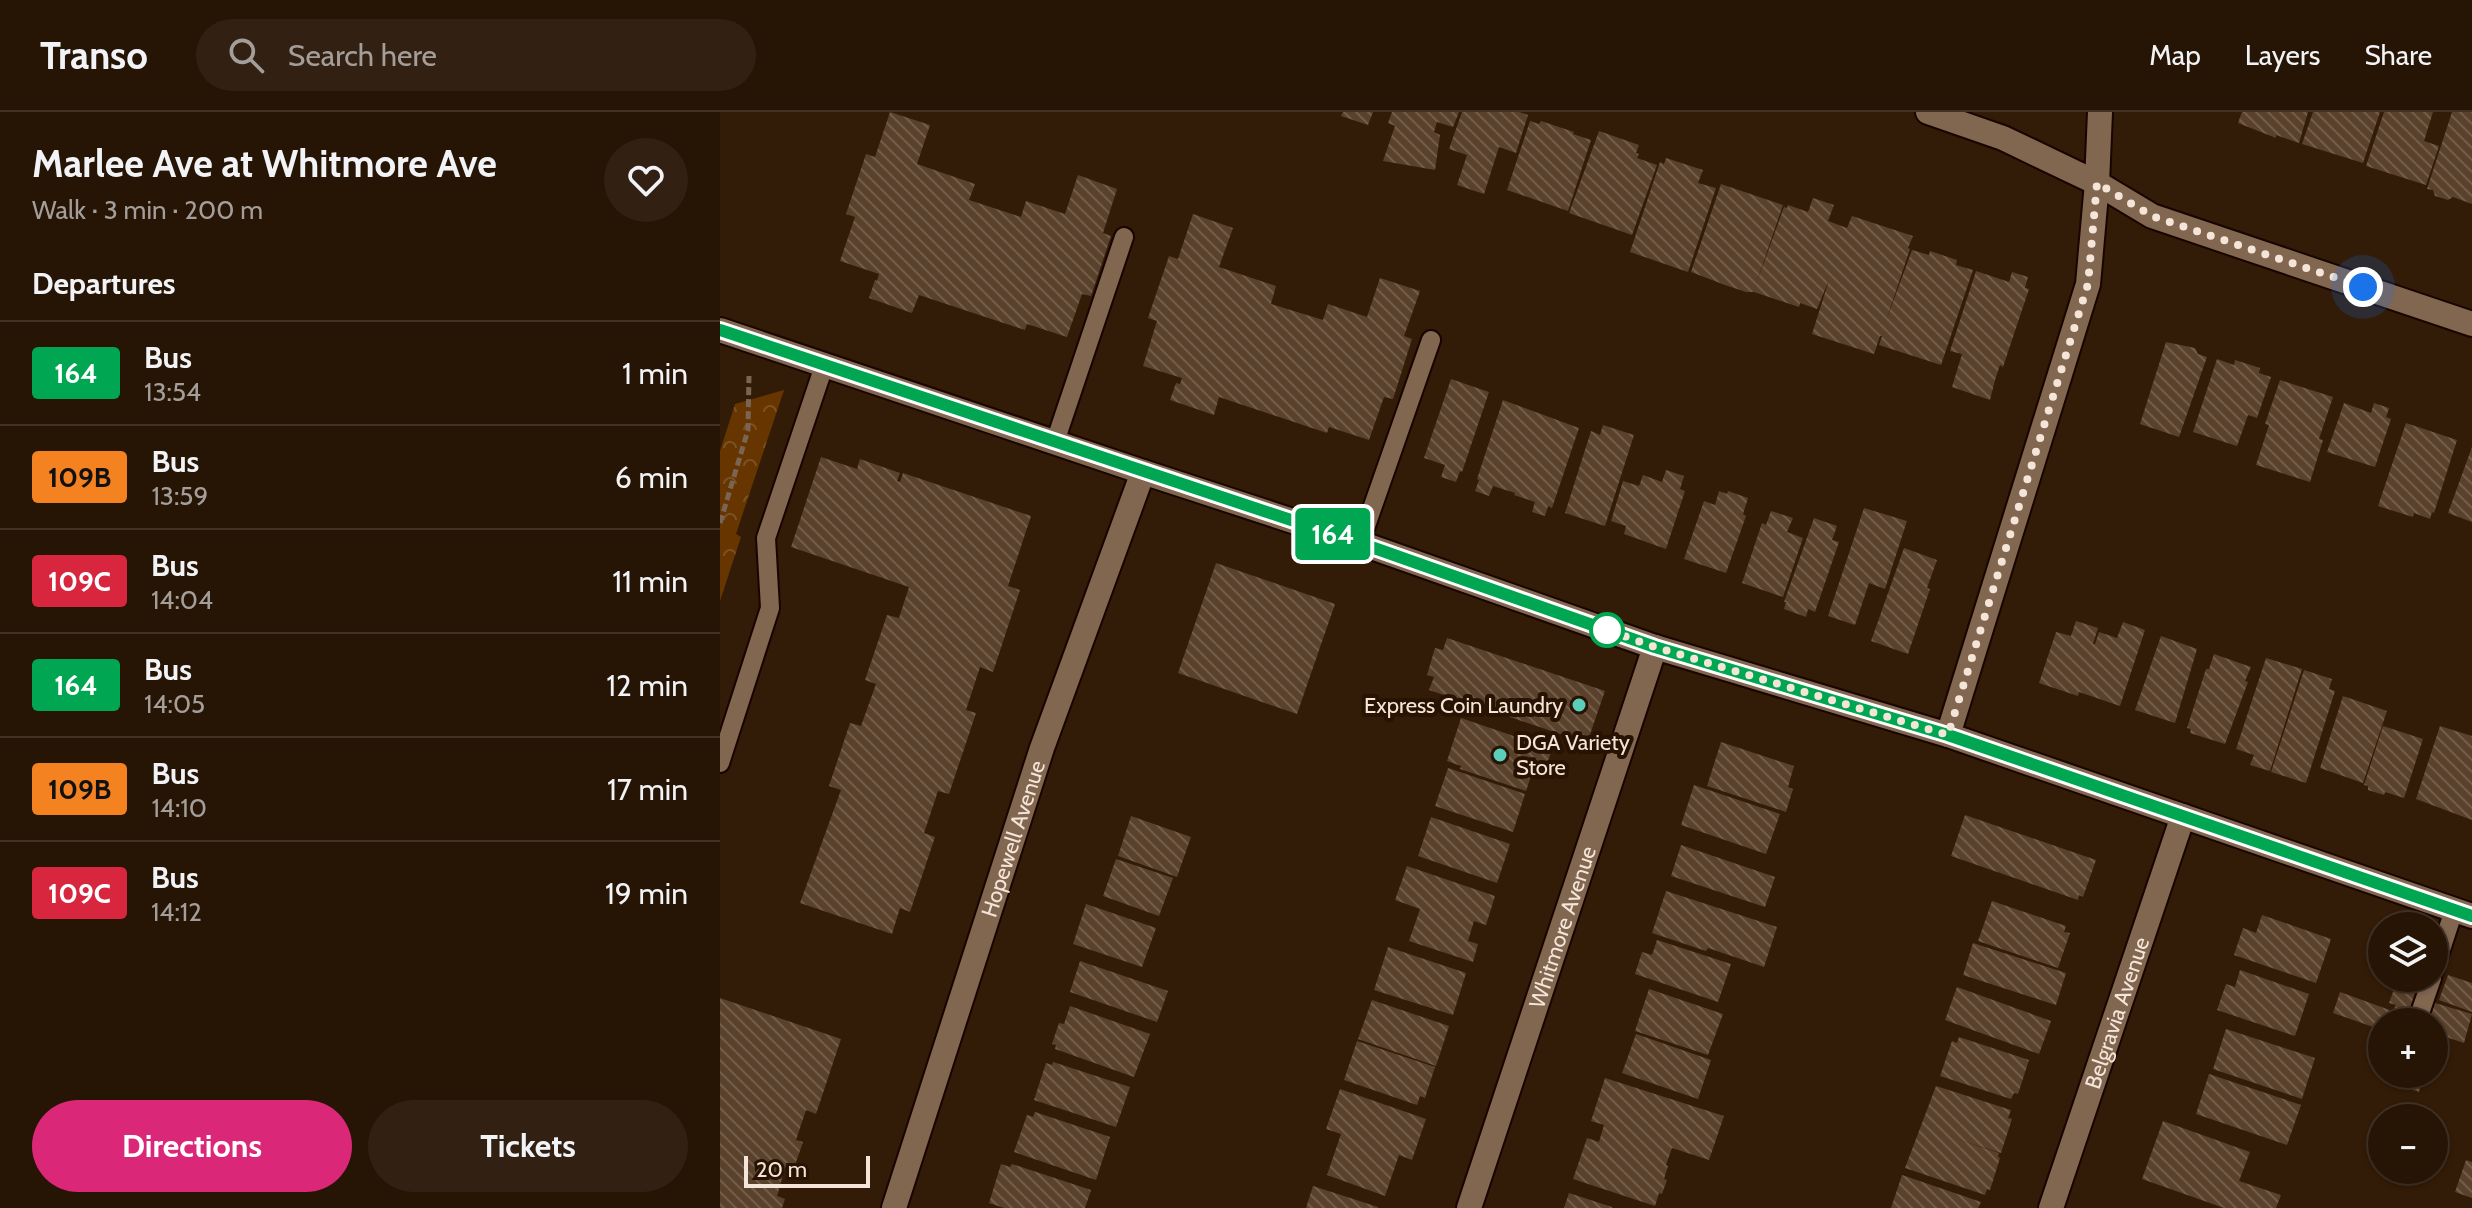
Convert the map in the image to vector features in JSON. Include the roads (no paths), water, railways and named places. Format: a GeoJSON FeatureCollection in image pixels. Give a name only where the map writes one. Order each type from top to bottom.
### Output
{"type":"FeatureCollection","features":[{"type":"Feature","properties":{"kind":"street"},"geometry":{"type":"LineString","coordinates":[[1928,112],[2003,138],[2097,183],[2152,216],[2472,324]]}},
{"type":"Feature","properties":{"kind":"street"},"geometry":{"type":"LineString","coordinates":[[1948,735],[2088,284],[2100,112]]}},
{"type":"Feature","properties":{"kind":"street"},"geometry":{"type":"LineString","coordinates":[[720,330],[1360,543],[1655,647],[1948,735],[2463,913]]}},
{"type":"Feature","properties":{"kind":"street","name":"Hopewell Avenue"},"geometry":{"type":"LineString","coordinates":[[894,1208],[1042,748],[1143,472]]}},
{"type":"Feature","properties":{"kind":"street","name":"Whitmore Avenue"},"geometry":{"type":"LineString","coordinates":[[1469,1208],[1655,647]]}},
{"type":"Feature","properties":{"kind":"street","name":"Belgravia Avenue"},"geometry":{"type":"LineString","coordinates":[[2051,1208],[2183,816]]}},
{"type":"Feature","properties":{"kind":"lane"},"geometry":{"type":"LineString","coordinates":[[1055,442],[1124,237]]}},
{"type":"Feature","properties":{"kind":"lane"},"geometry":{"type":"LineString","coordinates":[[1360,543],[1431,340]]}},
{"type":"Feature","properties":{"kind":"lane"},"geometry":{"type":"LineString","coordinates":[[720,763],[770,608],[766,538],[824,366]]}},
{"type":"Feature","properties":{"kind":"lane"},"geometry":{"type":"LineString","coordinates":[[2448,943],[2463,913]]}},
{"type":"Feature","properties":{"kind":"place","name":"Express Coin Laundry"},"geometry":{"type":"Point","coordinates":[1579,705]}},
{"type":"Feature","properties":{"kind":"place","name":"DGA Variety Store"},"geometry":{"type":"Point","coordinates":[1500,755]}}]}
